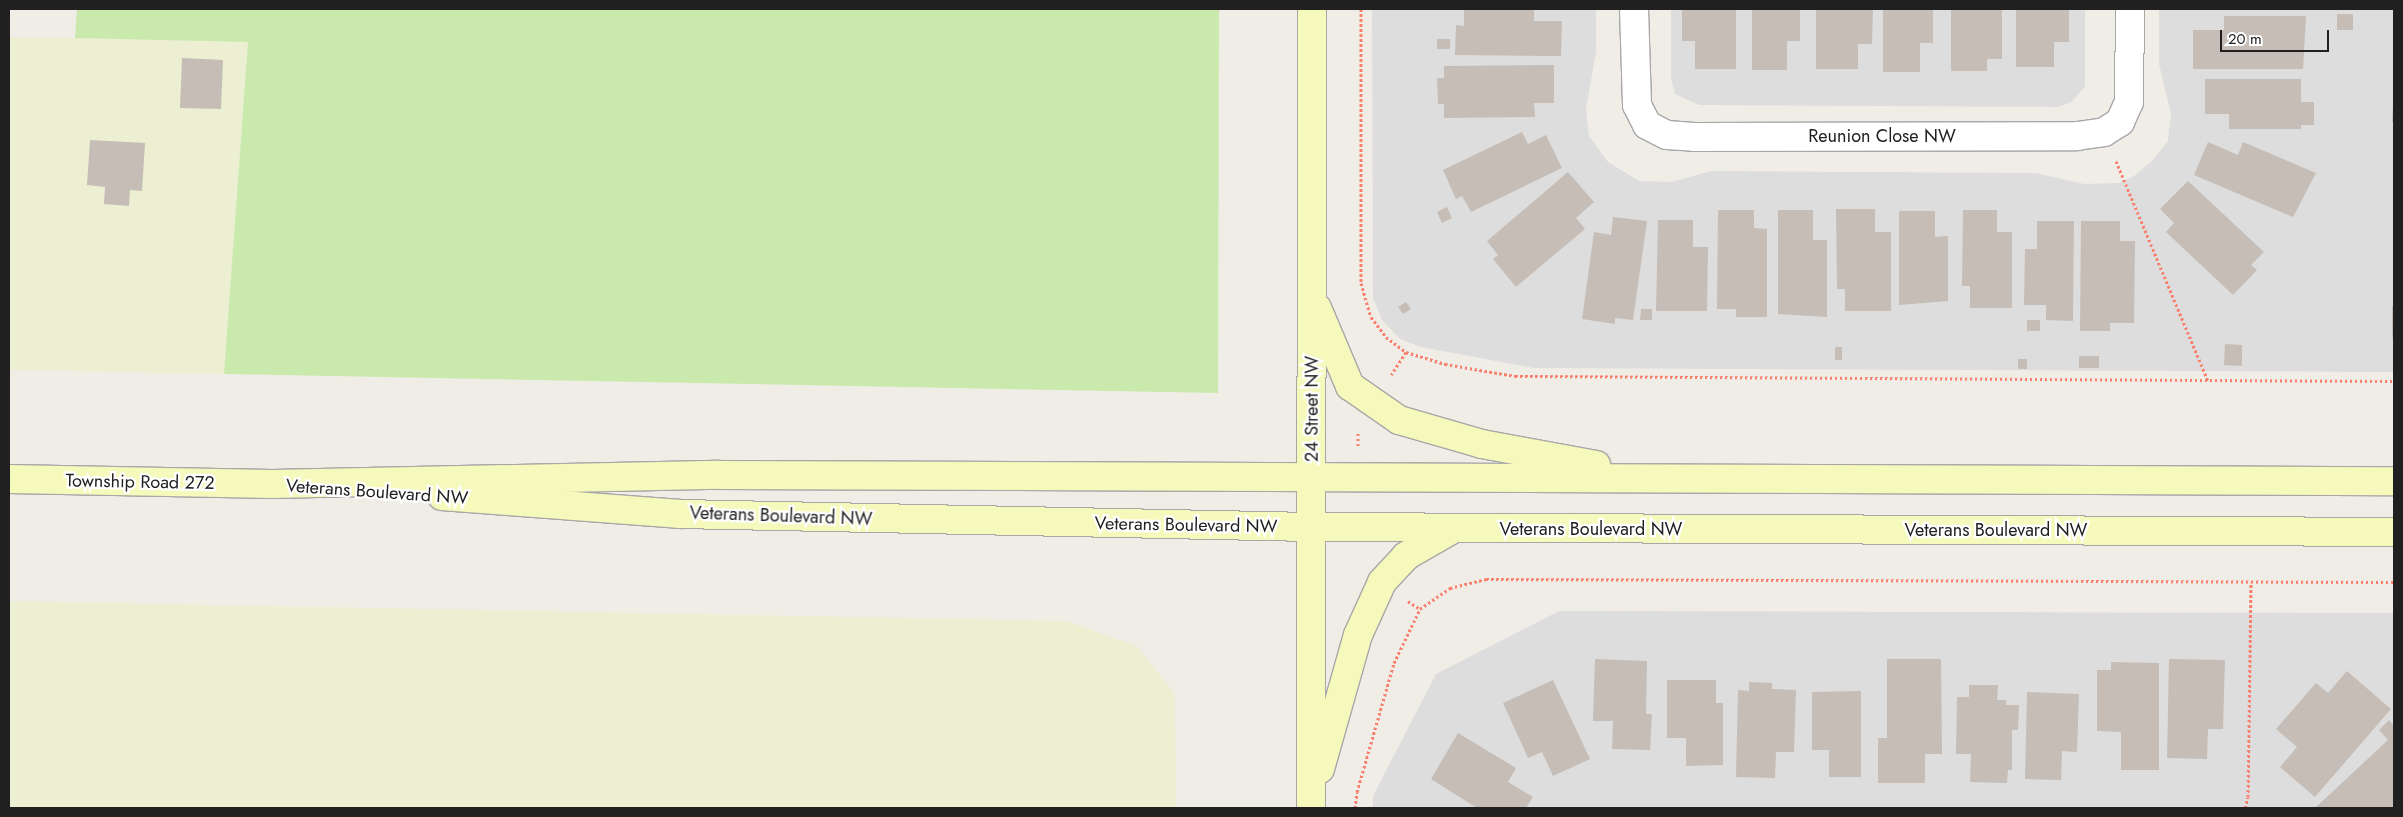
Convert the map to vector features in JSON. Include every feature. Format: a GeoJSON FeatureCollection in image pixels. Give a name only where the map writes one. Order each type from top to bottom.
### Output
{"type":"FeatureCollection","features":[{"type":"Feature","properties":{"kind":"main road","name":"24 Street NW"},"geometry":{"type":"LineString","coordinates":[[1311,805],[1312,9]]}},
{"type":"Feature","properties":{"kind":"main road"},"geometry":{"type":"LineString","coordinates":[[1312,297],[1350,386],[1399,420],[1482,444],[1670,479]]}},
{"type":"Feature","properties":{"kind":"main road","name":"Veterans Boulevard NW"},"geometry":{"type":"LineString","coordinates":[[272,484],[719,475],[1312,475],[1670,479],[2394,481]]}},
{"type":"Feature","properties":{"kind":"main road","name":"Township Road 272"},"geometry":{"type":"LineString","coordinates":[[9,479],[272,484]]}},
{"type":"Feature","properties":{"kind":"main road","name":"Veterans Boulevard NW"},"geometry":{"type":"LineString","coordinates":[[272,484],[680,514],[1311,528],[2394,532]]}},
{"type":"Feature","properties":{"kind":"main road"},"geometry":{"type":"LineString","coordinates":[[1311,805],[1358,635],[1382,582],[1406,556],[1454,528]]}},
{"type":"Feature","properties":{"kind":"street","name":"Reunion Close NW"},"geometry":{"type":"LineString","coordinates":[[1634,9],[1637,105],[1647,124],[1667,135],[2077,136],[2104,132]]}},
{"type":"Feature","properties":{"kind":"street"},"geometry":{"type":"LineString","coordinates":[[2104,132],[2120,122],[2129,102],[2130,9]]}},
{"type":"Feature","properties":{"kind":"path"},"geometry":{"type":"LineString","coordinates":[[1361,9],[1361,283],[1371,317],[1386,337],[1406,352],[1445,364],[1515,376],[2394,382]]}},
{"type":"Feature","properties":{"kind":"path"},"geometry":{"type":"LineString","coordinates":[[2104,132],[2208,380]]}},
{"type":"Feature","properties":{"kind":"path"},"geometry":{"type":"LineString","coordinates":[[1390,377],[1406,352]]}},
{"type":"Feature","properties":{"kind":"path"},"geometry":{"type":"LineString","coordinates":[[1355,808],[1357,792],[1394,663],[1420,609],[1450,588],[1486,579],[2394,582]]}},
{"type":"Feature","properties":{"kind":"path"},"geometry":{"type":"LineString","coordinates":[[2245,808],[2248,797],[2252,582]]}},
{"type":"Feature","properties":{"kind":"shaded area"},"geometry":{"type":"Polygon","coordinates":[[[1372,9],[1596,9],[1596,52],[1586,109],[1589,136],[1608,162],[1639,181],[1672,182],[1711,171],[2036,173],[2084,184],[2119,183],[2134,176],[2152,161],[2168,141],[2171,114],[2159,64],[2159,9],[2394,9],[2394,372],[1534,368],[1421,347],[1400,339],[1382,320],[1373,298],[1372,9]]]}},
{"type":"Feature","properties":{"kind":"shaded area"},"geometry":{"type":"Polygon","coordinates":[[[1671,9],[2085,9],[2085,87],[2071,102],[2058,107],[1699,105],[1675,94],[1671,79],[1671,9]]]}},
{"type":"Feature","properties":{"kind":"shaded area"},"geometry":{"type":"Polygon","coordinates":[[[1559,611],[2394,613],[2394,808],[1373,808],[1373,796],[1436,674],[1559,611]]]}},
{"type":"Feature","properties":{"kind":"green space"},"geometry":{"type":"Polygon","coordinates":[[[77,9],[1219,9],[1218,393],[224,374],[248,42],[75,38],[77,9]]]}},
{"type":"Feature","properties":{"kind":"green space"},"geometry":{"type":"Polygon","coordinates":[[[9,37],[248,41],[224,374],[9,370],[9,37]]]}},
{"type":"Feature","properties":{"kind":"green space"},"geometry":{"type":"Polygon","coordinates":[[[9,601],[1066,621],[1137,646],[1175,694],[1176,808],[9,808],[9,601]]]}},
{"type":"Feature","properties":{"kind":"building"},"geometry":{"type":"Polygon","coordinates":[[[1464,9],[1534,9],[1534,21],[1562,21],[1561,56],[1455,55],[1456,25],[1464,26],[1464,9]]]}},
{"type":"Feature","properties":{"kind":"building"},"geometry":{"type":"Polygon","coordinates":[[[1682,9],[1736,9],[1736,69],[1695,69],[1695,41],[1682,41],[1682,9]]]}},
{"type":"Feature","properties":{"kind":"building"},"geometry":{"type":"Polygon","coordinates":[[[1752,9],[1800,9],[1800,41],[1787,41],[1787,70],[1752,70],[1752,9]]]}},
{"type":"Feature","properties":{"kind":"building"},"geometry":{"type":"Polygon","coordinates":[[[1816,9],[1873,9],[1872,44],[1858,44],[1858,69],[1816,69],[1816,9]]]}},
{"type":"Feature","properties":{"kind":"building"},"geometry":{"type":"Polygon","coordinates":[[[1883,9],[1933,9],[1933,43],[1920,43],[1920,72],[1883,72],[1883,9]]]}},
{"type":"Feature","properties":{"kind":"building"},"geometry":{"type":"Polygon","coordinates":[[[1951,9],[2002,9],[2002,59],[1987,59],[1987,71],[1951,71],[1951,9]]]}},
{"type":"Feature","properties":{"kind":"building"},"geometry":{"type":"Polygon","coordinates":[[[2016,9],[2069,9],[2069,42],[2054,42],[2054,67],[2016,67],[2016,9]]]}},
{"type":"Feature","properties":{"kind":"building"},"geometry":{"type":"Polygon","coordinates":[[[2337,14],[2353,14],[2353,30],[2337,30],[2337,14]]]}},
{"type":"Feature","properties":{"kind":"building"},"geometry":{"type":"Polygon","coordinates":[[[2224,16],[2306,16],[2303,69],[2193,69],[2193,30],[2224,30],[2224,16]]]}},
{"type":"Feature","properties":{"kind":"building"},"geometry":{"type":"Polygon","coordinates":[[[1437,39],[1450,39],[1450,49],[1437,49],[1437,39]]]}},
{"type":"Feature","properties":{"kind":"building"},"geometry":{"type":"Polygon","coordinates":[[[182,58],[223,60],[221,109],[180,108],[182,58]]]}},
{"type":"Feature","properties":{"kind":"building"},"geometry":{"type":"Polygon","coordinates":[[[1554,65],[1554,103],[1534,103],[1535,117],[1444,118],[1444,104],[1438,104],[1437,78],[1444,78],[1444,66],[1554,65]]]}},
{"type":"Feature","properties":{"kind":"building"},"geometry":{"type":"Polygon","coordinates":[[[2205,79],[2301,79],[2301,102],[2314,102],[2314,125],[2301,125],[2301,129],[2229,129],[2229,114],[2205,114],[2205,79]]]}},
{"type":"Feature","properties":{"kind":"building"},"geometry":{"type":"Polygon","coordinates":[[[2393,105],[2394,122],[2392,122],[2393,105]]]}},
{"type":"Feature","properties":{"kind":"building"},"geometry":{"type":"Polygon","coordinates":[[[1522,132],[1528,144],[1546,135],[1562,168],[1471,212],[1462,196],[1456,199],[1443,170],[1522,132]]]}},
{"type":"Feature","properties":{"kind":"building"},"geometry":{"type":"Polygon","coordinates":[[[90,140],[145,143],[142,191],[130,190],[129,206],[104,204],[105,187],[87,185],[90,140]]]}},
{"type":"Feature","properties":{"kind":"building"},"geometry":{"type":"Polygon","coordinates":[[[2208,142],[2238,155],[2243,142],[2316,173],[2293,217],[2194,175],[2208,142]]]}},
{"type":"Feature","properties":{"kind":"building"},"geometry":{"type":"Polygon","coordinates":[[[1568,172],[1594,202],[1576,218],[1585,229],[1516,287],[1493,259],[1498,255],[1487,241],[1568,172]]]}},
{"type":"Feature","properties":{"kind":"building"},"geometry":{"type":"Polygon","coordinates":[[[2188,181],[2264,252],[2251,265],[2257,270],[2233,295],[2166,232],[2174,223],[2160,209],[2188,181]]]}},
{"type":"Feature","properties":{"kind":"building"},"geometry":{"type":"Polygon","coordinates":[[[1447,207],[1452,218],[1442,223],[1437,212],[1447,207]]]}},
{"type":"Feature","properties":{"kind":"building"},"geometry":{"type":"Polygon","coordinates":[[[1836,209],[1875,209],[1875,232],[1891,232],[1891,311],[1845,311],[1845,289],[1837,289],[1836,209]]]}},
{"type":"Feature","properties":{"kind":"building"},"geometry":{"type":"Polygon","coordinates":[[[1718,210],[1754,210],[1754,228],[1767,229],[1767,317],[1736,317],[1736,309],[1717,309],[1718,210]]]}},
{"type":"Feature","properties":{"kind":"building"},"geometry":{"type":"Polygon","coordinates":[[[1778,210],[1813,210],[1813,240],[1827,240],[1827,317],[1778,314],[1778,210]]]}},
{"type":"Feature","properties":{"kind":"building"},"geometry":{"type":"Polygon","coordinates":[[[1963,210],[1997,210],[1997,232],[2012,232],[2012,308],[1970,308],[1970,286],[1962,286],[1963,210]]]}},
{"type":"Feature","properties":{"kind":"building"},"geometry":{"type":"Polygon","coordinates":[[[1899,211],[1935,211],[1935,237],[1948,236],[1948,301],[1899,305],[1899,211]]]}},
{"type":"Feature","properties":{"kind":"building"},"geometry":{"type":"Polygon","coordinates":[[[1613,217],[1647,221],[1633,320],[1615,318],[1615,324],[1582,319],[1594,232],[1611,235],[1613,217]]]}},
{"type":"Feature","properties":{"kind":"building"},"geometry":{"type":"Polygon","coordinates":[[[1658,220],[1693,220],[1693,247],[1708,247],[1707,311],[1656,311],[1658,220]]]}},
{"type":"Feature","properties":{"kind":"building"},"geometry":{"type":"Polygon","coordinates":[[[2037,221],[2074,221],[2073,321],[2046,320],[2046,305],[2024,305],[2025,249],[2037,249],[2037,221]]]}},
{"type":"Feature","properties":{"kind":"building"},"geometry":{"type":"Polygon","coordinates":[[[2081,221],[2120,221],[2120,241],[2135,241],[2134,323],[2110,323],[2110,331],[2080,331],[2081,221]]]}},
{"type":"Feature","properties":{"kind":"building"},"geometry":{"type":"Polygon","coordinates":[[[1406,302],[1411,309],[1403,314],[1398,307],[1406,302]]]}},
{"type":"Feature","properties":{"kind":"building"},"geometry":{"type":"Polygon","coordinates":[[[2392,306],[2394,306],[2393,342],[2392,332],[2392,306]]]}},
{"type":"Feature","properties":{"kind":"building"},"geometry":{"type":"Polygon","coordinates":[[[1641,309],[1652,309],[1652,320],[1640,320],[1641,309]]]}},
{"type":"Feature","properties":{"kind":"building"},"geometry":{"type":"Polygon","coordinates":[[[2027,320],[2040,320],[2040,331],[2027,331],[2027,320]]]}},
{"type":"Feature","properties":{"kind":"building"},"geometry":{"type":"Polygon","coordinates":[[[2225,344],[2242,345],[2242,366],[2224,365],[2225,344]]]}},
{"type":"Feature","properties":{"kind":"building"},"geometry":{"type":"Polygon","coordinates":[[[1835,347],[1842,347],[1842,360],[1835,360],[1835,347]]]}},
{"type":"Feature","properties":{"kind":"building"},"geometry":{"type":"Polygon","coordinates":[[[2079,356],[2099,356],[2099,368],[2079,368],[2079,356]]]}},
{"type":"Feature","properties":{"kind":"building"},"geometry":{"type":"Polygon","coordinates":[[[2018,359],[2027,359],[2027,369],[2018,369],[2018,359]]]}},
{"type":"Feature","properties":{"kind":"building"},"geometry":{"type":"Polygon","coordinates":[[[1595,659],[1647,661],[1646,714],[1652,714],[1650,750],[1612,749],[1613,721],[1593,721],[1595,659]]]}},
{"type":"Feature","properties":{"kind":"building"},"geometry":{"type":"Polygon","coordinates":[[[1887,659],[1941,659],[1942,754],[1925,754],[1925,783],[1878,783],[1878,738],[1887,738],[1887,659]]]}},
{"type":"Feature","properties":{"kind":"building"},"geometry":{"type":"Polygon","coordinates":[[[2169,659],[2225,660],[2223,729],[2208,729],[2207,759],[2167,758],[2169,659]]]}},
{"type":"Feature","properties":{"kind":"building"},"geometry":{"type":"Polygon","coordinates":[[[2111,662],[2159,663],[2159,770],[2121,770],[2121,732],[2097,731],[2097,670],[2111,670],[2111,662]]]}},
{"type":"Feature","properties":{"kind":"building"},"geometry":{"type":"Polygon","coordinates":[[[2347,671],[2391,709],[2315,797],[2280,767],[2297,747],[2276,729],[2316,683],[2328,693],[2347,671]]]}},
{"type":"Feature","properties":{"kind":"building"},"geometry":{"type":"Polygon","coordinates":[[[1553,680],[1590,759],[1553,776],[1542,752],[1528,758],[1503,703],[1553,680]]]}},
{"type":"Feature","properties":{"kind":"building"},"geometry":{"type":"Polygon","coordinates":[[[1667,680],[1716,680],[1716,703],[1723,703],[1723,765],[1686,766],[1686,738],[1667,738],[1667,680]]]}},
{"type":"Feature","properties":{"kind":"building"},"geometry":{"type":"Polygon","coordinates":[[[1749,682],[1772,683],[1772,689],[1796,690],[1794,752],[1776,752],[1775,778],[1736,777],[1738,690],[1749,691],[1749,682]]]}},
{"type":"Feature","properties":{"kind":"building"},"geometry":{"type":"Polygon","coordinates":[[[1969,685],[1998,685],[1997,700],[2006,700],[2006,705],[2019,705],[2018,730],[2012,730],[2012,770],[2008,770],[2007,783],[1970,782],[1971,754],[1956,754],[1957,697],[1969,697],[1969,685]]]}},
{"type":"Feature","properties":{"kind":"building"},"geometry":{"type":"Polygon","coordinates":[[[1861,691],[1861,777],[1829,777],[1829,750],[1812,750],[1812,692],[1861,691]]]}},
{"type":"Feature","properties":{"kind":"building"},"geometry":{"type":"Polygon","coordinates":[[[2027,692],[2079,694],[2077,752],[2062,751],[2061,780],[2025,779],[2027,692]]]}},
{"type":"Feature","properties":{"kind":"building"},"geometry":{"type":"Polygon","coordinates":[[[2389,720],[2394,726],[2394,808],[2315,808],[2388,740],[2379,730],[2389,720]]]}},
{"type":"Feature","properties":{"kind":"building"},"geometry":{"type":"Polygon","coordinates":[[[1458,733],[1516,768],[1508,782],[1533,797],[1526,808],[1477,808],[1431,779],[1458,733]]]}}]}
